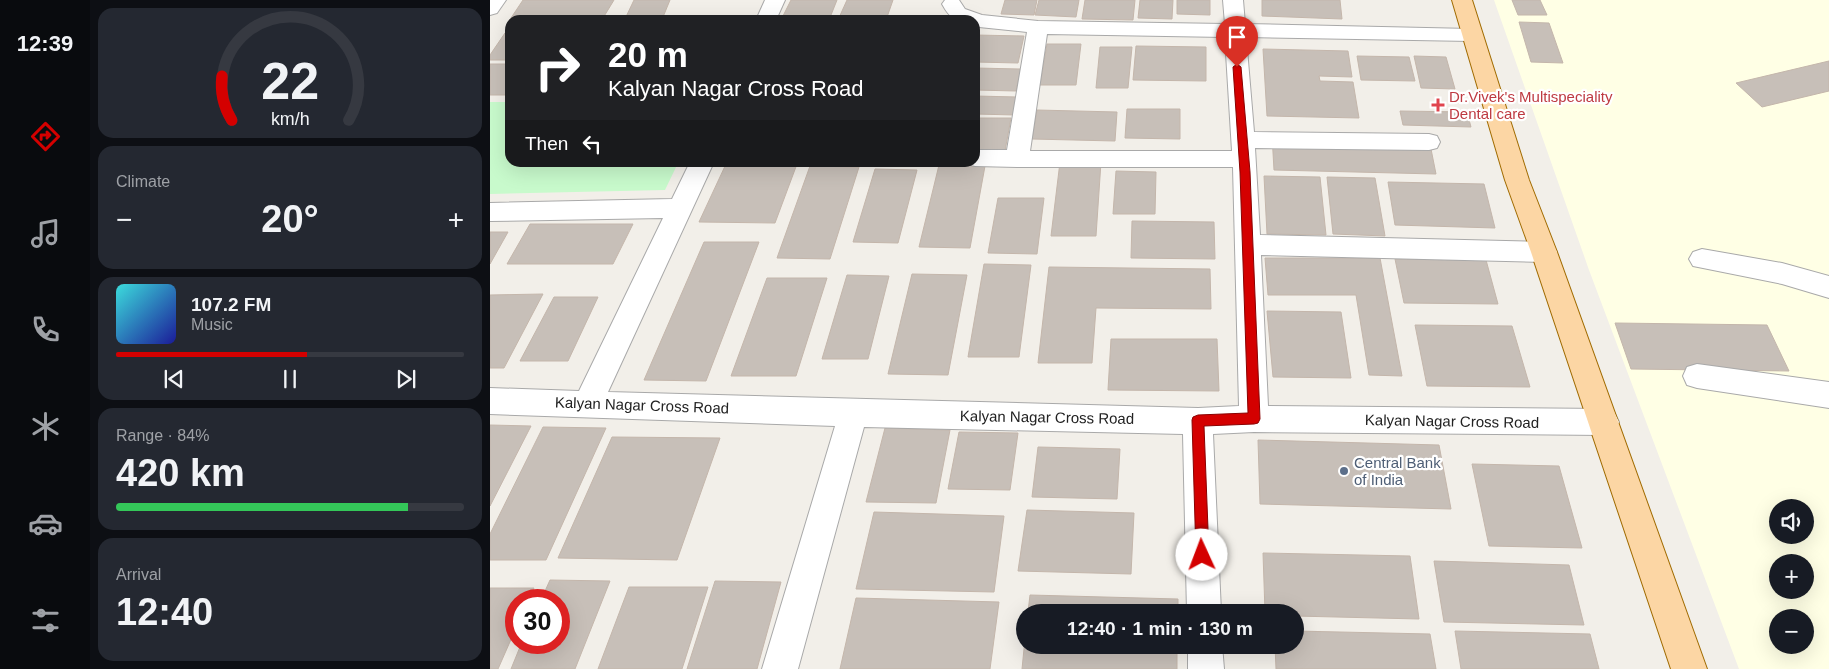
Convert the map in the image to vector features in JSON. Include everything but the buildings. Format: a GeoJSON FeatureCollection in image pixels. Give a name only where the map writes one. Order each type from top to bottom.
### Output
{"type":"FeatureCollection","features":[{"type":"Feature","properties":{"kind":"main road"},"geometry":{"type":"LineString","coordinates":[[1462,0],[1471,35],[1517,180],[1604,422],[1689,669]]}},
{"type":"Feature","properties":{"kind":"street"},"geometry":{"type":"LineString","coordinates":[[490,9],[496,0]]}},
{"type":"Feature","properties":{"kind":"street"},"geometry":{"type":"LineString","coordinates":[[768,15],[775,0]]}},
{"type":"Feature","properties":{"kind":"street"},"geometry":{"type":"LineString","coordinates":[[1233,0],[1248,245],[1254,419]]}},
{"type":"Feature","properties":{"kind":"street"},"geometry":{"type":"LineString","coordinates":[[952,4],[957,13],[962,15]]}},
{"type":"Feature","properties":{"kind":"street"},"geometry":{"type":"LineString","coordinates":[[980,21],[1038,27],[1471,35]]}},
{"type":"Feature","properties":{"kind":"street"},"geometry":{"type":"LineString","coordinates":[[1017,159],[1038,27]]}},
{"type":"Feature","properties":{"kind":"street"},"geometry":{"type":"LineString","coordinates":[[980,158],[1017,159],[1429,142]]}},
{"type":"Feature","properties":{"kind":"street"},"geometry":{"type":"LineString","coordinates":[[588,403],[700,167]]}},
{"type":"Feature","properties":{"kind":"street"},"geometry":{"type":"LineString","coordinates":[[490,212],[680,208]]}},
{"type":"Feature","properties":{"kind":"street"},"geometry":{"type":"LineString","coordinates":[[1248,245],[1544,252]]}},
{"type":"Feature","properties":{"kind":"street"},"geometry":{"type":"LineString","coordinates":[[1702,259],[1800,277],[1829,287]]}},
{"type":"Feature","properties":{"kind":"street"},"geometry":{"type":"LineString","coordinates":[[1697,376],[1829,395]]}},
{"type":"Feature","properties":{"kind":"street","name":"Kalyan Nagar Cross Road"},"geometry":{"type":"LineString","coordinates":[[490,400],[853,413],[1198,420],[1604,422]]}},
{"type":"Feature","properties":{"kind":"street"},"geometry":{"type":"LineString","coordinates":[[780,669],[853,413]]}},
{"type":"Feature","properties":{"kind":"street"},"geometry":{"type":"LineString","coordinates":[[1198,420],[1204,604]]}},
{"type":"Feature","properties":{"kind":"street"},"geometry":{"type":"LineString","coordinates":[[1206,654],[1206,669]]}},
{"type":"Feature","properties":{"kind":"shaded area"},"geometry":{"type":"Polygon","coordinates":[[[1494,0],[1829,0],[1829,669],[1739,669],[1589,270],[1494,0]]]}},
{"type":"Feature","properties":{"kind":"green space"},"geometry":{"type":"Polygon","coordinates":[[[490,102],[505,102],[505,167],[676,167],[665,190],[490,194],[490,102]]]}},
{"type":"Feature","properties":{"kind":"place","name":"Dr.Vivek's Multispeciality Dental care"},"geometry":{"type":"Point","coordinates":[1438,105]}},
{"type":"Feature","properties":{"kind":"place","name":"Central Bank of India"},"geometry":{"type":"Point","coordinates":[1344,471]}},
{"type":"Feature","properties":{"kind":"route"},"geometry":{"type":"LineString","coordinates":[[1202,555],[1198,420],[1254,419],[1245,172],[1237,67]]}}]}
